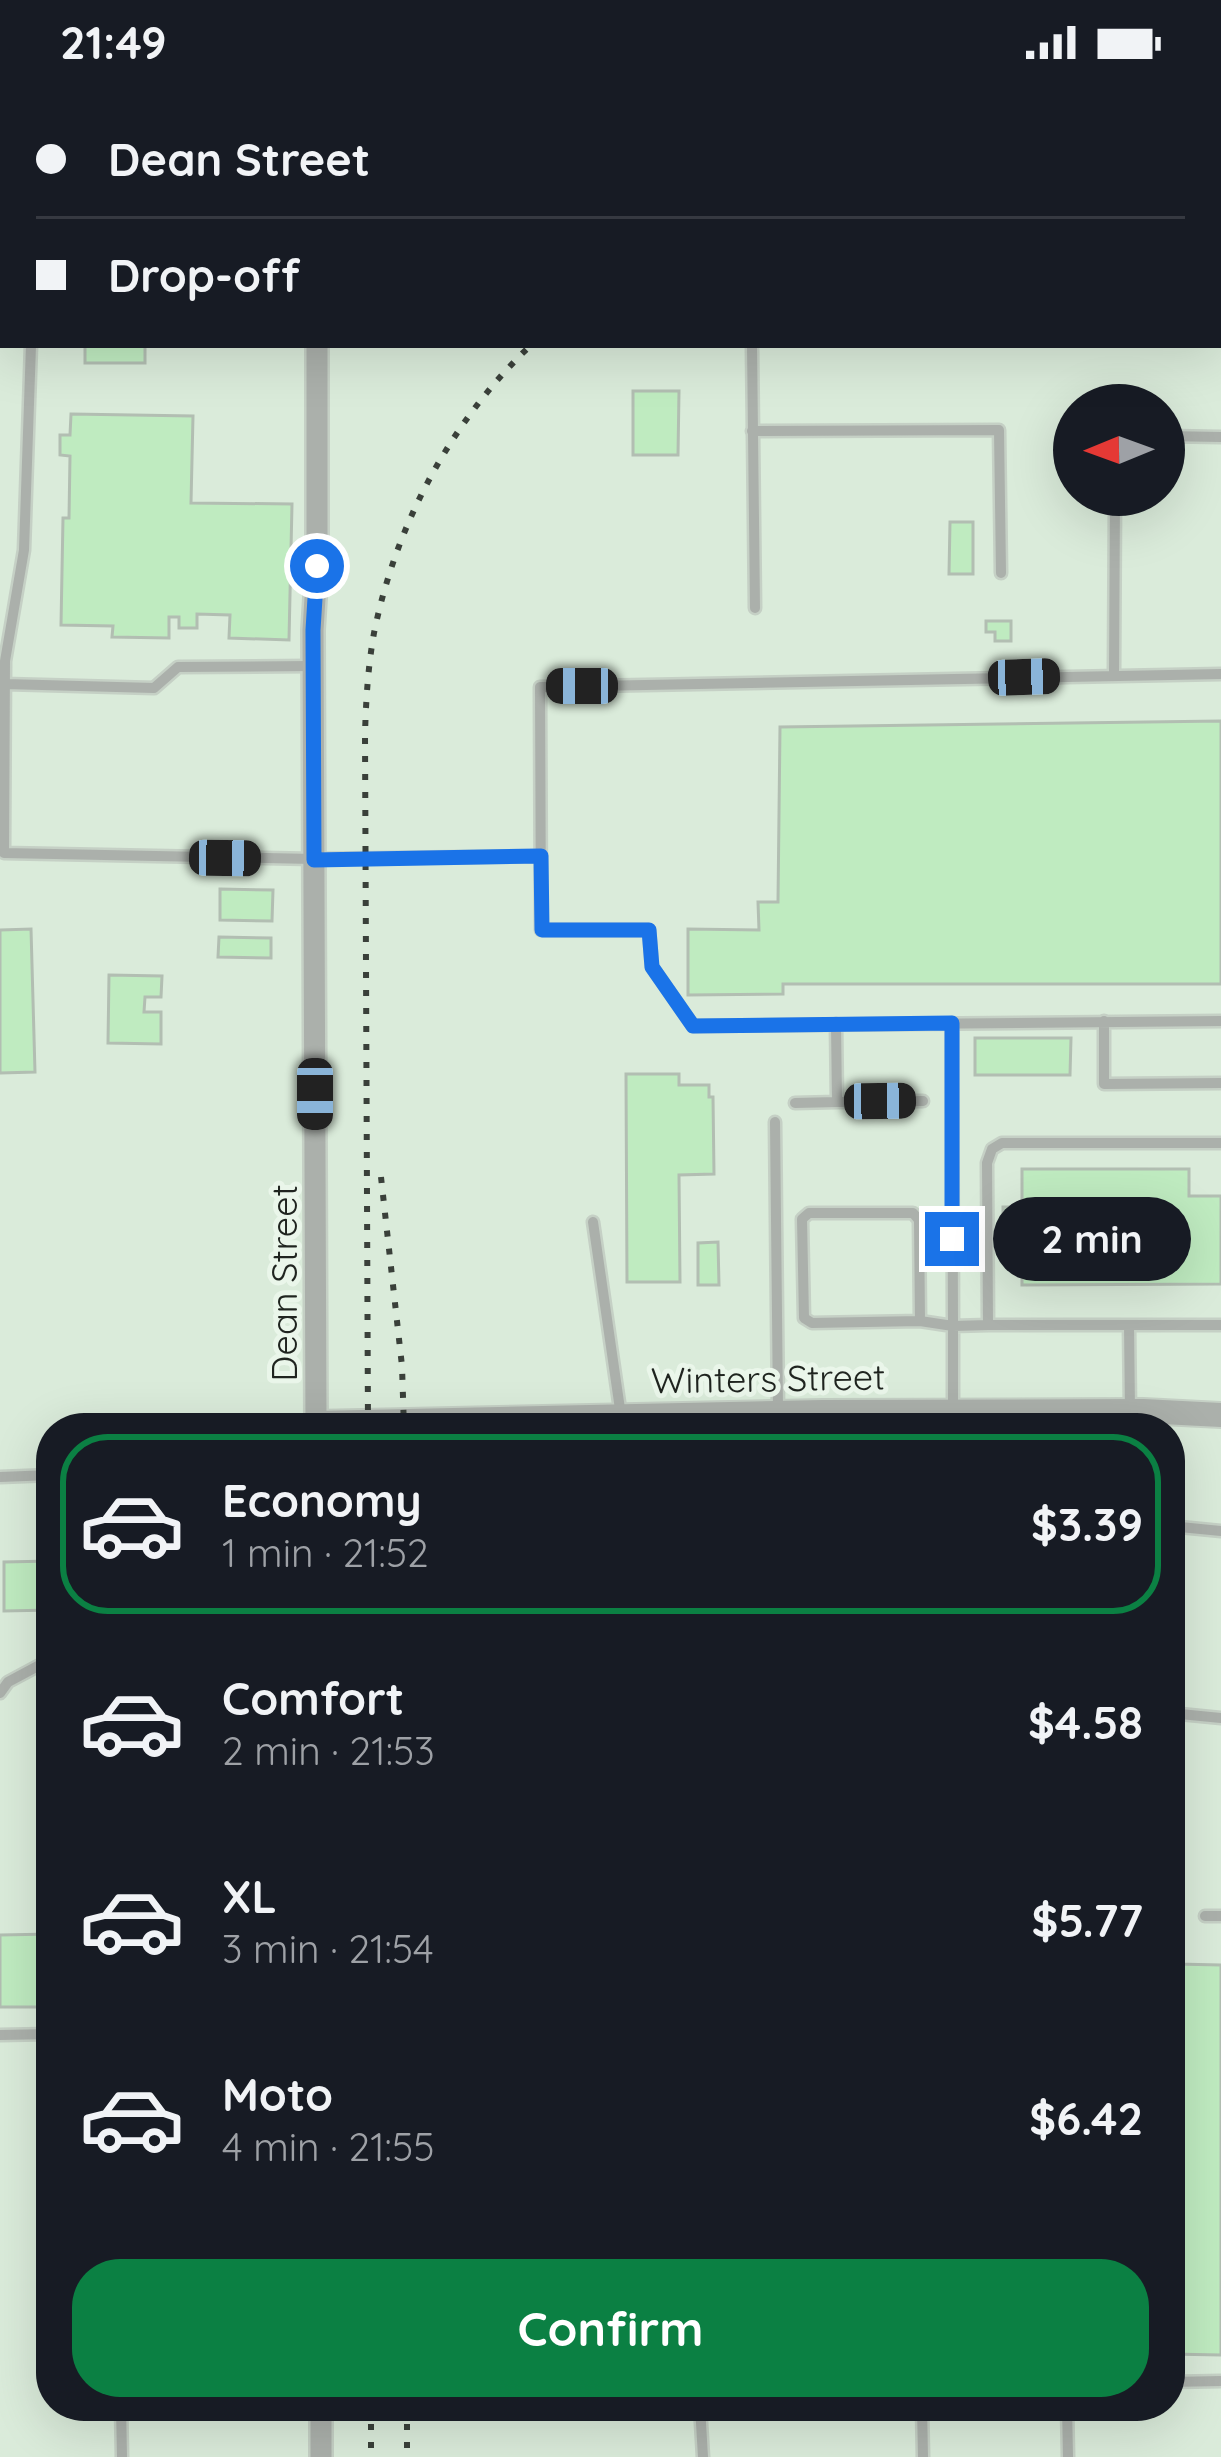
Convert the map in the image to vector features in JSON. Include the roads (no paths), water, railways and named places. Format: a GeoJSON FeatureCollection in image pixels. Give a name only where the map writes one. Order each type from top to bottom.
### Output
{"type":"FeatureCollection","features":[{"type":"Feature","properties":{"kind":"street","name":"Dean Street"},"geometry":{"type":"LineString","coordinates":[[316,1413],[313,666],[317,348]]}},
{"type":"Feature","properties":{"kind":"street","name":"Winters Street"},"geometry":{"type":"LineString","coordinates":[[778,1413],[962,1413]]}},
{"type":"Feature","properties":{"kind":"street","name":"Winters Street"},"geometry":{"type":"LineString","coordinates":[[1114,1413],[1176,1413]]}},
{"type":"Feature","properties":{"kind":"street","name":"Winters Street"},"geometry":{"type":"LineString","coordinates":[[1185,1413],[1221,1415]]}},
{"type":"Feature","properties":{"kind":"street"},"geometry":{"type":"LineString","coordinates":[[321,2421],[321,2457]]}},
{"type":"Feature","properties":{"kind":"lane"},"geometry":{"type":"LineString","coordinates":[[31,348],[24,550],[5,684],[4,853],[314,860],[541,856]]}},
{"type":"Feature","properties":{"kind":"lane"},"geometry":{"type":"LineString","coordinates":[[752,348],[755,608]]}},
{"type":"Feature","properties":{"kind":"lane"},"geometry":{"type":"LineString","coordinates":[[752,431],[999,430],[1000,573]]}},
{"type":"Feature","properties":{"kind":"lane"},"geometry":{"type":"LineString","coordinates":[[1185,436],[1221,437]]}},
{"type":"Feature","properties":{"kind":"lane"},"geometry":{"type":"LineString","coordinates":[[1114,516],[1114,675]]}},
{"type":"Feature","properties":{"kind":"lane"},"geometry":{"type":"LineString","coordinates":[[5,684],[154,688],[178,667],[313,666]]}},
{"type":"Feature","properties":{"kind":"lane"},"geometry":{"type":"LineString","coordinates":[[1221,674],[540,686],[542,930],[649,930],[652,967],[693,1026],[1221,1021]]}},
{"type":"Feature","properties":{"kind":"lane"},"geometry":{"type":"LineString","coordinates":[[1104,1021],[1104,1084],[1221,1083]]}},
{"type":"Feature","properties":{"kind":"lane"},"geometry":{"type":"LineString","coordinates":[[952,1023],[953,1412]]}},
{"type":"Feature","properties":{"kind":"lane"},"geometry":{"type":"LineString","coordinates":[[836,1024],[837,1102]]}},
{"type":"Feature","properties":{"kind":"lane"},"geometry":{"type":"LineString","coordinates":[[795,1103],[923,1101]]}},
{"type":"Feature","properties":{"kind":"lane"},"geometry":{"type":"LineString","coordinates":[[775,1122],[778,1413]]}},
{"type":"Feature","properties":{"kind":"lane"},"geometry":{"type":"LineString","coordinates":[[988,1325],[987,1163],[992,1149],[1002,1143],[1221,1143]]}},
{"type":"Feature","properties":{"kind":"lane"},"geometry":{"type":"LineString","coordinates":[[920,1321],[920,1220],[913,1213],[809,1213],[802,1220],[804,1318],[812,1323],[1221,1325]]}},
{"type":"Feature","properties":{"kind":"lane"},"geometry":{"type":"LineString","coordinates":[[593,1222],[621,1413]]}},
{"type":"Feature","properties":{"kind":"lane"},"geometry":{"type":"LineString","coordinates":[[1129,1325],[1130,1411]]}},
{"type":"Feature","properties":{"kind":"lane"},"geometry":{"type":"LineString","coordinates":[[0,1477],[36,1476]]}},
{"type":"Feature","properties":{"kind":"lane"},"geometry":{"type":"LineString","coordinates":[[1185,1528],[1221,1532]]}},
{"type":"Feature","properties":{"kind":"lane"},"geometry":{"type":"LineString","coordinates":[[0,1693],[8,1682],[36,1667]]}},
{"type":"Feature","properties":{"kind":"lane"},"geometry":{"type":"LineString","coordinates":[[1185,1714],[1221,1718]]}},
{"type":"Feature","properties":{"kind":"lane"},"geometry":{"type":"LineString","coordinates":[[1205,1916],[1221,1916]]}},
{"type":"Feature","properties":{"kind":"lane"},"geometry":{"type":"LineString","coordinates":[[0,2035],[36,2034]]}},
{"type":"Feature","properties":{"kind":"lane"},"geometry":{"type":"LineString","coordinates":[[1185,2382],[1221,2381]]}},
{"type":"Feature","properties":{"kind":"lane"},"geometry":{"type":"LineString","coordinates":[[121,2421],[122,2457]]}},
{"type":"Feature","properties":{"kind":"lane"},"geometry":{"type":"LineString","coordinates":[[701,2421],[703,2457]]}},
{"type":"Feature","properties":{"kind":"lane"},"geometry":{"type":"LineString","coordinates":[[922,2421],[923,2457]]}},
{"type":"Feature","properties":{"kind":"lane"},"geometry":{"type":"LineString","coordinates":[[1067,2421],[1068,2457]]}},
{"type":"Feature","properties":{"kind":"railway"},"geometry":{"type":"LineString","coordinates":[[368,1413],[365,734],[372,645],[397,553],[431,477],[476,407],[528,348]]}},
{"type":"Feature","properties":{"kind":"railway"},"geometry":{"type":"LineString","coordinates":[[381,1177],[404,1413]]}},
{"type":"Feature","properties":{"kind":"railway"},"geometry":{"type":"LineString","coordinates":[[371,2421],[371,2457]]}},
{"type":"Feature","properties":{"kind":"railway"},"geometry":{"type":"LineString","coordinates":[[407,2421],[407,2457]]}}]}
